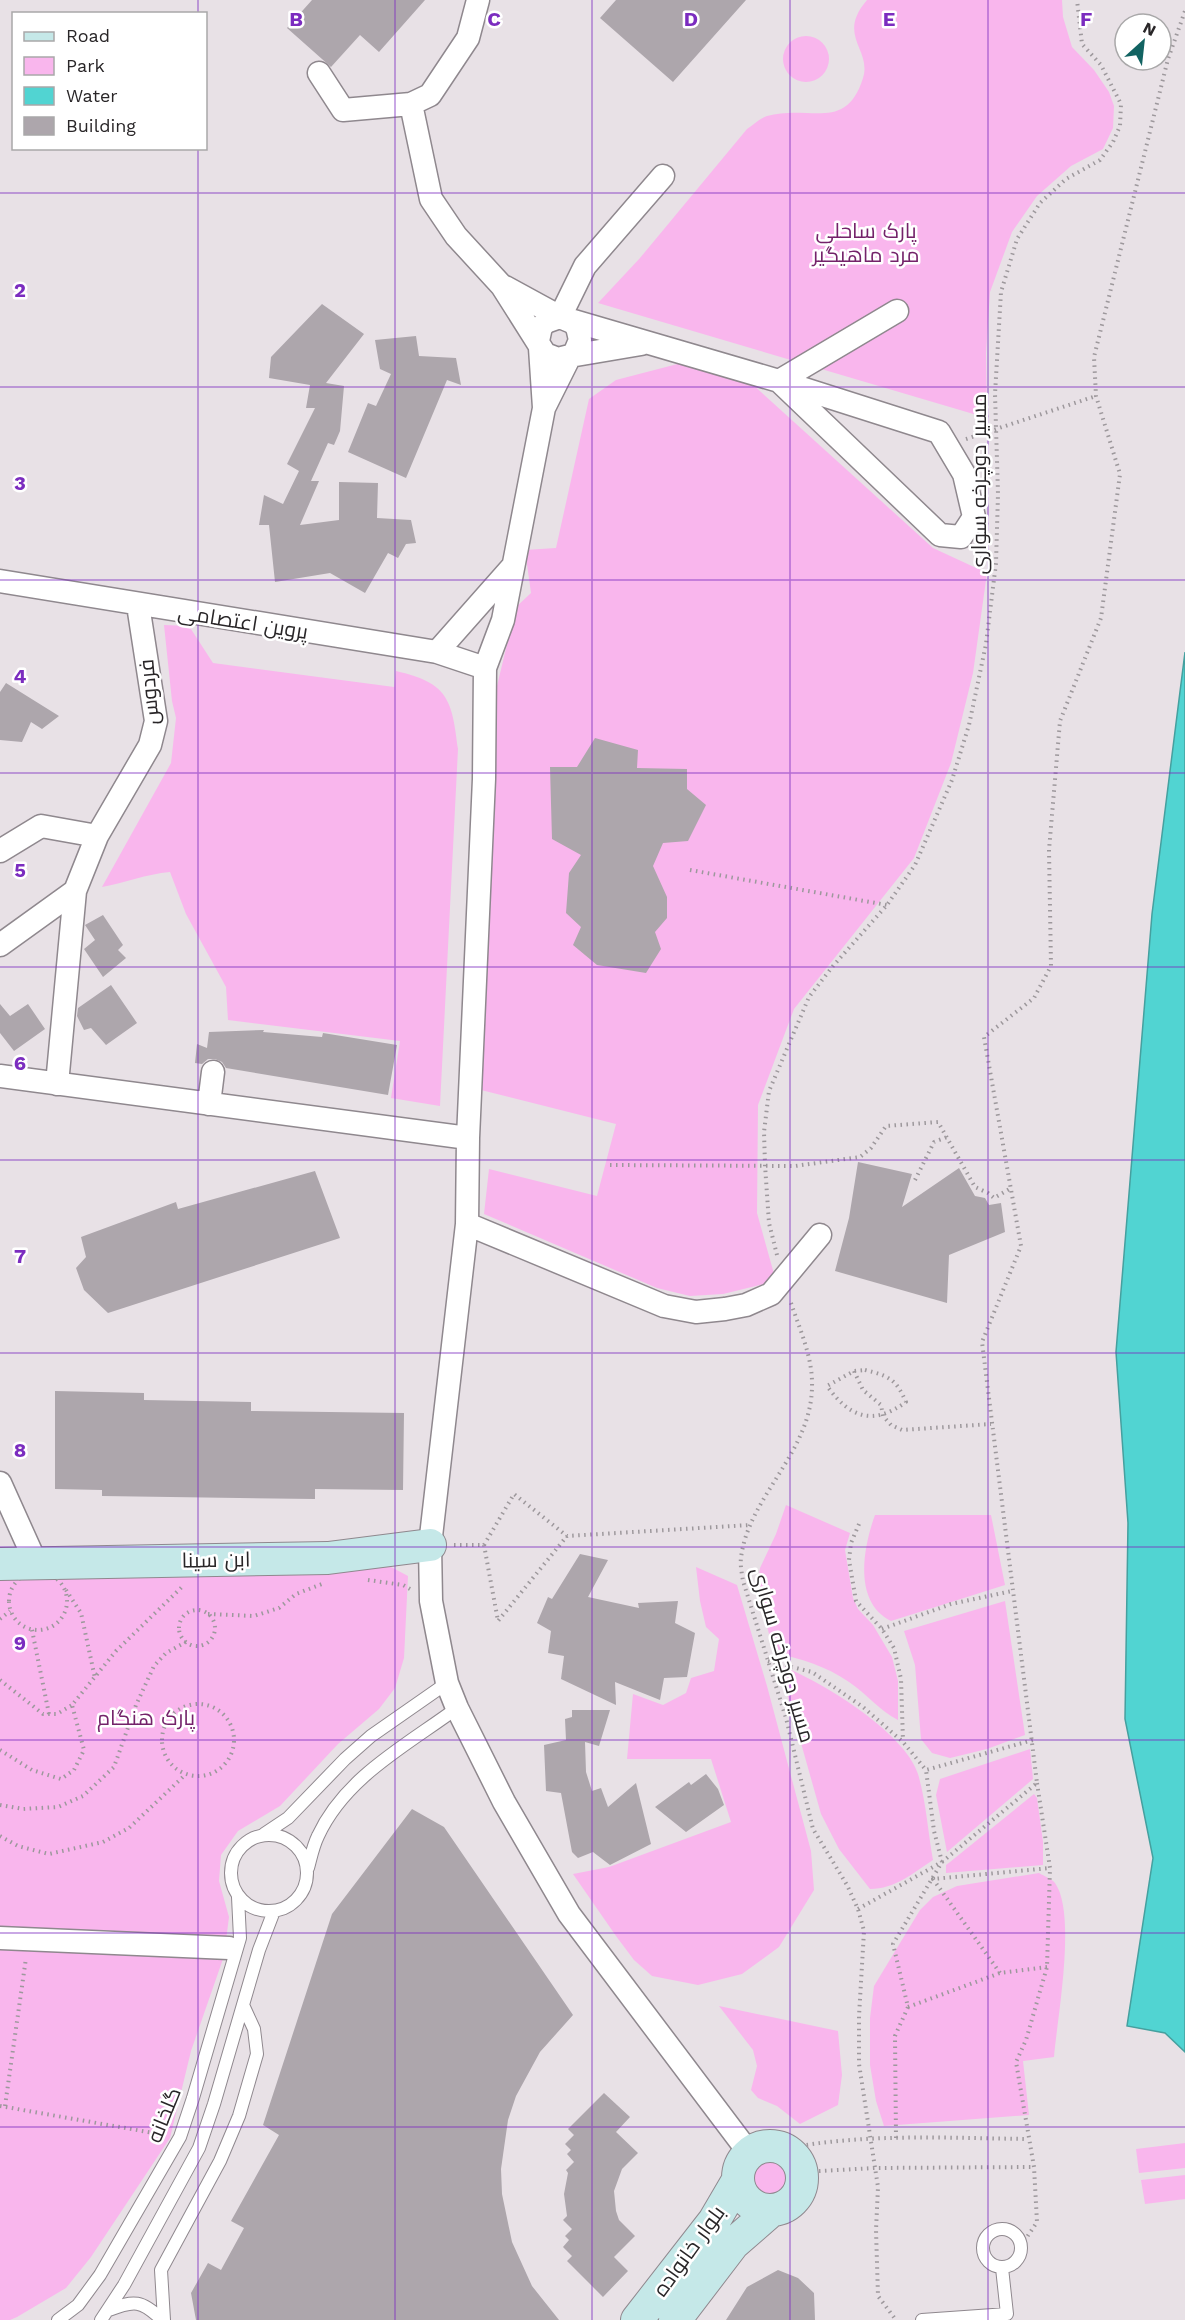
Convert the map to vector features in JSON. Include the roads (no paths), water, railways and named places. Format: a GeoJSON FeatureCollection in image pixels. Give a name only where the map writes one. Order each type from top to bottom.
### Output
{"type":"FeatureCollection","features":[{"type":"Feature","properties":{"kind":"street"},"geometry":{"type":"LineString","coordinates":[[319,73],[343,110],[411,105],[430,94],[468,38],[478,0]]}},
{"type":"Feature","properties":{"kind":"street"},"geometry":{"type":"LineString","coordinates":[[411,105],[431,200],[456,236],[502,286],[539,344],[551,357],[558,359],[645,344]]}},
{"type":"Feature","properties":{"kind":"street"},"geometry":{"type":"LineString","coordinates":[[563,318],[585,266],[663,176]]}},
{"type":"Feature","properties":{"kind":"street"},"geometry":{"type":"LineString","coordinates":[[502,286],[577,327],[578,346],[570,356],[544,408]]}},
{"type":"Feature","properties":{"kind":"street"},"geometry":{"type":"LineString","coordinates":[[779,381],[897,310]]}},
{"type":"Feature","properties":{"kind":"street"},"geometry":{"type":"LineString","coordinates":[[744,2167],[763,2147],[792,2160],[802,2182],[794,2200],[786,2206],[772,2210],[762,2209],[745,2199],[744,2167],[569,1914],[504,1802],[447,1683],[431,1601],[430,1545],[467,1224],[468,1138],[484,778],[485,668],[502,620],[544,408],[539,344],[541,327],[546,322],[563,318],[645,344],[779,381],[939,432],[964,474],[974,518],[961,537],[940,535],[779,381]]}},
{"type":"Feature","properties":{"kind":"street"},"geometry":{"type":"LineString","coordinates":[[437,652],[514,565]]}},
{"type":"Feature","properties":{"kind":"street","name":"پروین اعتصامی"},"geometry":{"type":"LineString","coordinates":[[0,581],[437,652],[485,668]]}},
{"type":"Feature","properties":{"kind":"street","name":"فردوس"},"geometry":{"type":"LineString","coordinates":[[57,1084],[75,891],[97,836],[150,745],[156,721],[138,605]]}},
{"type":"Feature","properties":{"kind":"street"},"geometry":{"type":"LineString","coordinates":[[0,851],[41,826],[97,836]]}},
{"type":"Feature","properties":{"kind":"street"},"geometry":{"type":"LineString","coordinates":[[0,945],[75,891]]}},
{"type":"Feature","properties":{"kind":"street"},"geometry":{"type":"LineString","coordinates":[[209,1104],[213,1072]]}},
{"type":"Feature","properties":{"kind":"street"},"geometry":{"type":"LineString","coordinates":[[0,1076],[468,1138]]}},
{"type":"Feature","properties":{"kind":"street"},"geometry":{"type":"LineString","coordinates":[[467,1224],[664,1306],[696,1312],[746,1305],[771,1294],[820,1235]]}},
{"type":"Feature","properties":{"kind":"street"},"geometry":{"type":"LineString","coordinates":[[0,1483],[36,1563]]}},
{"type":"Feature","properties":{"kind":"street","name":"ابن سینا"},"geometry":{"type":"LineString","coordinates":[[0,1564],[328,1558],[430,1545]]}},
{"type":"Feature","properties":{"kind":"street"},"geometry":{"type":"LineString","coordinates":[[0,1938],[229,1948]]}},
{"type":"Feature","properties":{"kind":"street","name":"بلوار خانواده"},"geometry":{"type":"LineString","coordinates":[[637,2320],[714,2221],[744,2167]]}},
{"type":"Feature","properties":{"kind":"street","name":"بلوار خانواده"},"geometry":{"type":"LineString","coordinates":[[675,2320],[733,2244],[772,2210]]}},
{"type":"Feature","properties":{"kind":"lane"},"geometry":{"type":"LineString","coordinates":[[447,1683],[371,1736],[345,1759],[288,1818],[264,1834],[245,1841],[233,1858],[230,1878],[238,1897],[254,1909],[274,1911],[293,1904],[306,1888],[308,1868],[317,1837],[337,1804],[387,1757],[457,1708]]}},
{"type":"Feature","properties":{"kind":"lane"},"geometry":{"type":"LineString","coordinates":[[264,1834],[284,1836],[300,1849],[308,1868]]}},
{"type":"Feature","properties":{"kind":"lane","name":"گلخانه"},"geometry":{"type":"LineString","coordinates":[[58,2320],[78,2305],[100,2275],[180,2138],[240,1938],[238,1897]]}},
{"type":"Feature","properties":{"kind":"lane","name":"گلخانه"},"geometry":{"type":"LineString","coordinates":[[105,2315],[199,2148],[259,1950],[274,1911]]}},
{"type":"Feature","properties":{"kind":"lane"},"geometry":{"type":"LineString","coordinates":[[163,2320],[161,2270],[220,2161],[239,2116],[257,2054],[254,2029],[243,2005]]}},
{"type":"Feature","properties":{"kind":"lane"},"geometry":{"type":"LineString","coordinates":[[996,2230],[1007,2230],[1017,2236],[1021,2246],[1020,2257],[1012,2265],[1002,2268],[991,2265],[984,2256],[982,2246],[987,2235],[996,2230]]}},
{"type":"Feature","properties":{"kind":"lane"},"geometry":{"type":"LineString","coordinates":[[922,2320],[1007,2314],[1002,2268]]}},
{"type":"Feature","properties":{"kind":"lane"},"geometry":{"type":"LineString","coordinates":[[105,2315],[128,2302],[149,2307],[163,2320]]}},
{"type":"Feature","properties":{"kind":"water"},"geometry":{"type":"Polygon","coordinates":[[[1185,652],[1185,2052],[1165,2033],[1127,2026],[1153,1858],[1125,1719],[1128,1523],[1116,1352],[1152,914],[1185,652]]]}},
{"type":"Feature","properties":{"kind":"park label","name":"پارک ساحلی مرد ماهیگیر"},"geometry":{"type":"Point","coordinates":[866,243]}},
{"type":"Feature","properties":{"kind":"park label","name":"پارک هنگام"},"geometry":{"type":"Point","coordinates":[146,1718]}}]}
